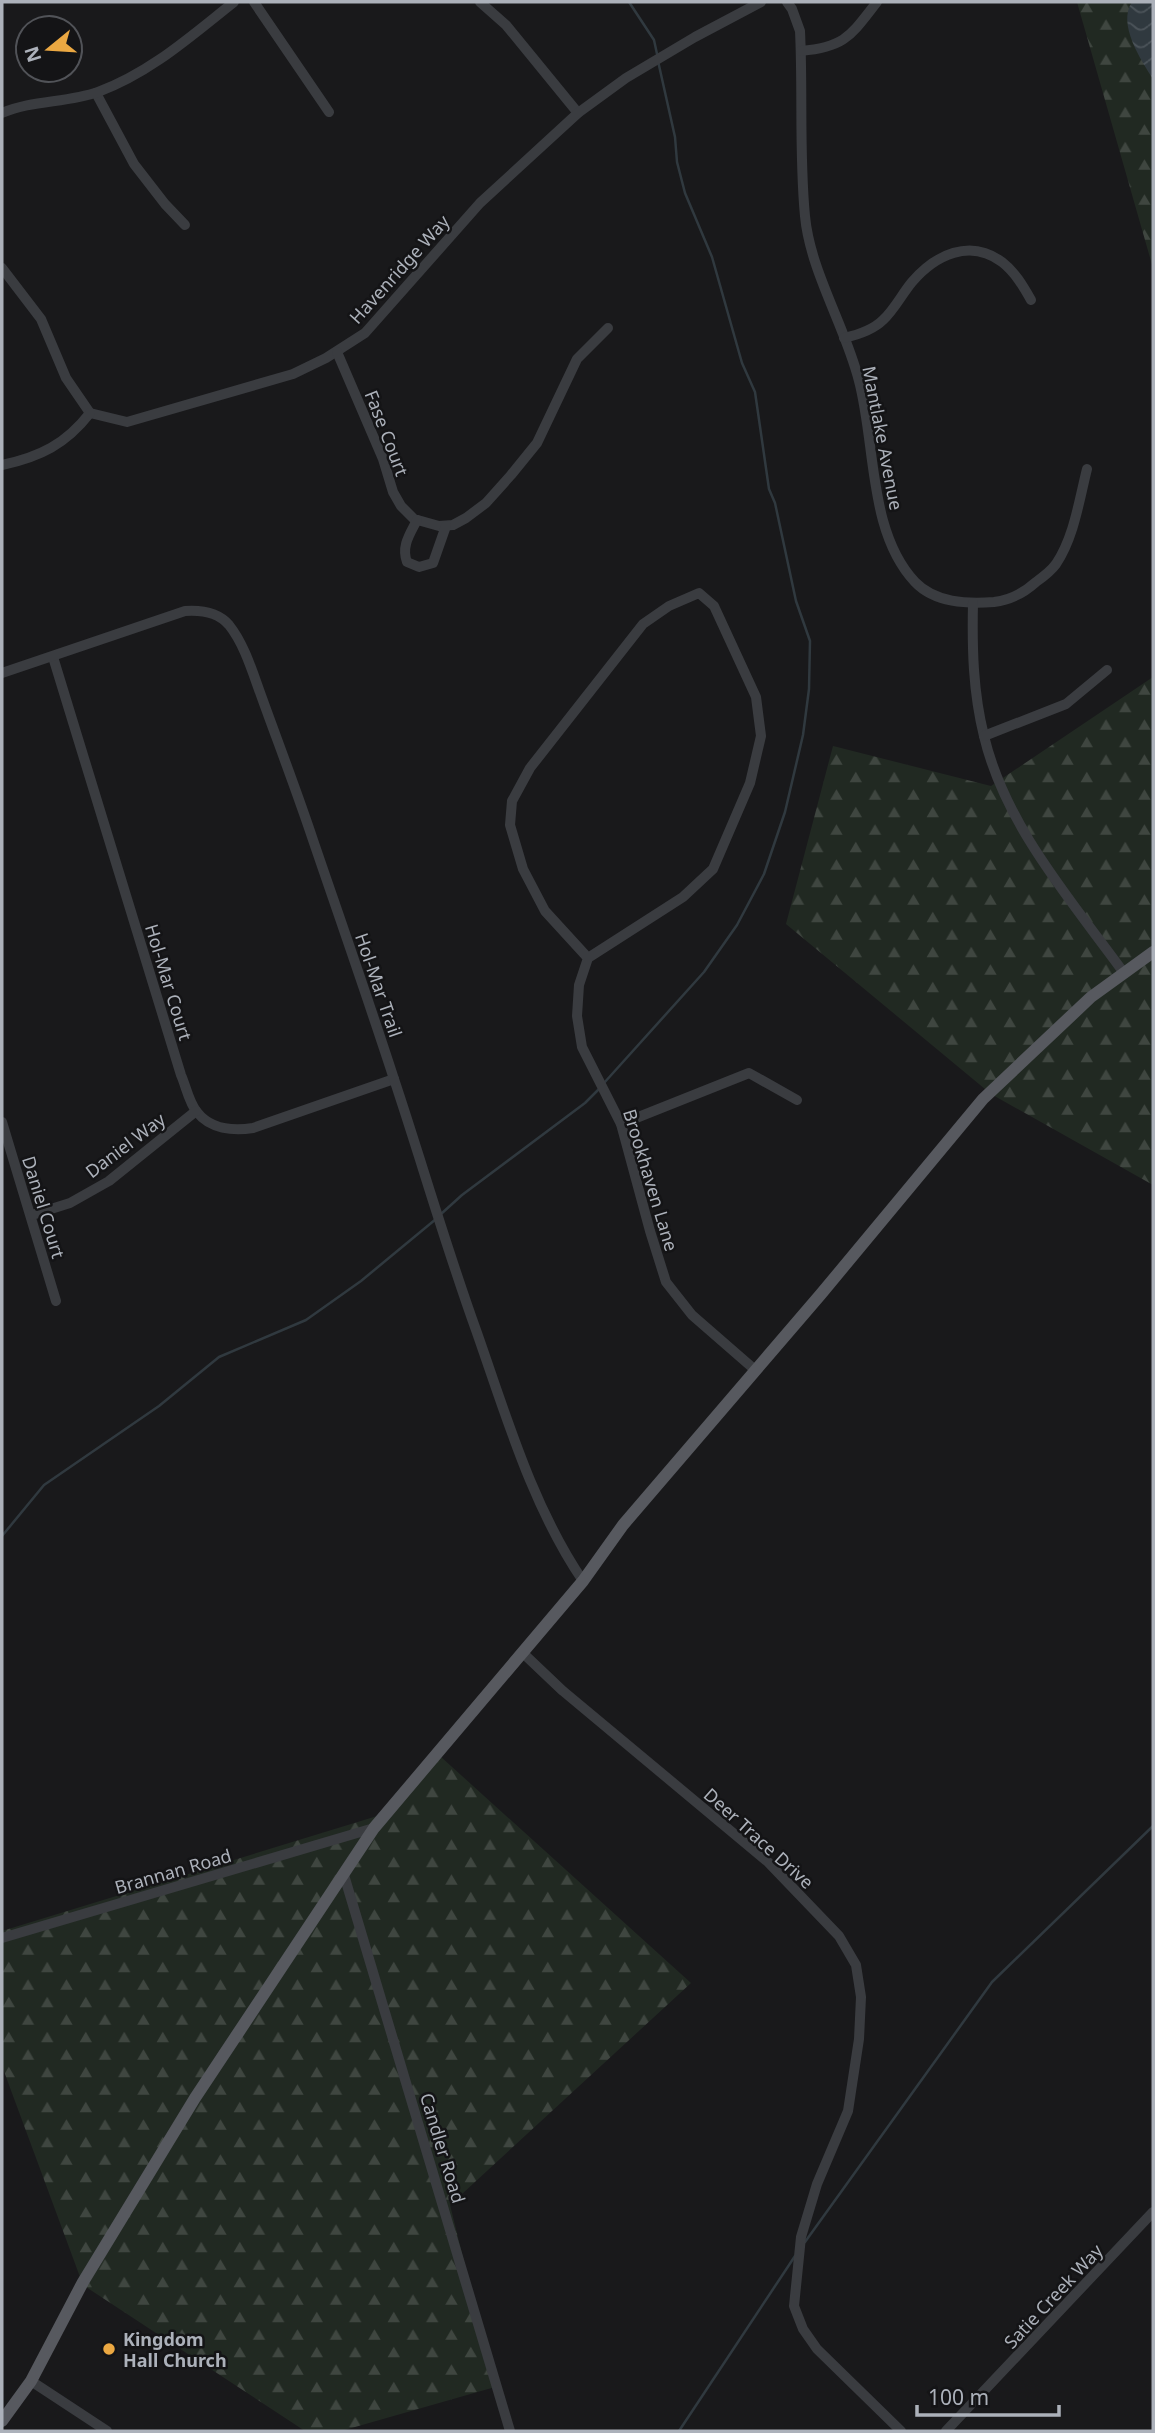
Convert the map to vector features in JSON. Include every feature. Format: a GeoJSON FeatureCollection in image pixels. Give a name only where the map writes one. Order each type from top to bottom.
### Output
{"type":"FeatureCollection","features":[{"type":"Feature","properties":{"kind":"main road"},"geometry":{"type":"LineString","coordinates":[[2,2421],[31,2381],[83,2282],[195,2098],[374,1828],[583,1581],[622,1525],[821,1294],[983,1099],[1081,1006],[1153,952]]}},
{"type":"Feature","properties":{"kind":"street"},"geometry":{"type":"LineString","coordinates":[[2,113],[9,109],[96,93],[160,60],[234,2]]}},
{"type":"Feature","properties":{"kind":"street"},"geometry":{"type":"LineString","coordinates":[[254,2],[329,112]]}},
{"type":"Feature","properties":{"kind":"street"},"geometry":{"type":"LineString","coordinates":[[480,2],[506,25],[578,113]]}},
{"type":"Feature","properties":{"kind":"street","name":"Havenridge Way"},"geometry":{"type":"LineString","coordinates":[[90,413],[127,422],[293,374],[337,352],[365,333],[480,203],[578,113],[626,78],[761,2]]}},
{"type":"Feature","properties":{"kind":"street","name":"Mantlake Avenue"},"geometry":{"type":"LineString","coordinates":[[787,2],[797,20],[801,51],[805,217],[812,249],[859,380],[872,448],[880,517],[895,554],[915,582],[930,594],[973,603],[1002,601],[1027,590],[1054,566],[1069,540],[1087,470]]}},
{"type":"Feature","properties":{"kind":"street"},"geometry":{"type":"LineString","coordinates":[[801,51],[818,49],[849,37],[877,2]]}},
{"type":"Feature","properties":{"kind":"street"},"geometry":{"type":"LineString","coordinates":[[96,93],[134,164],[185,225]]}},
{"type":"Feature","properties":{"kind":"street"},"geometry":{"type":"LineString","coordinates":[[844,338],[883,321],[930,263],[958,251],[989,254],[1002,262],[1015,274],[1031,300]]}},
{"type":"Feature","properties":{"kind":"street"},"geometry":{"type":"LineString","coordinates":[[2,268],[41,319],[66,378],[90,413],[75,432],[49,451],[2,465]]}},
{"type":"Feature","properties":{"kind":"street"},"geometry":{"type":"LineString","coordinates":[[446,526],[433,562],[419,567],[407,562],[404,555],[408,538],[417,520],[439,526],[453,525],[486,503],[537,443],[577,359],[608,328]]}},
{"type":"Feature","properties":{"kind":"street","name":"Fase Court"},"geometry":{"type":"LineString","coordinates":[[337,352],[383,459],[393,492],[401,506],[417,520]]}},
{"type":"Feature","properties":{"kind":"street"},"geometry":{"type":"LineString","coordinates":[[699,593],[715,606],[756,697],[761,736],[750,783],[713,869],[683,897],[587,958],[545,911],[523,869],[510,825],[512,801],[530,768],[643,624],[669,606],[699,593]]}},
{"type":"Feature","properties":{"kind":"street"},"geometry":{"type":"LineString","coordinates":[[973,603],[972,657],[984,736],[992,764],[1012,810],[1043,861],[1124,973]]}},
{"type":"Feature","properties":{"kind":"street","name":"Hol-Mar Trail"},"geometry":{"type":"LineString","coordinates":[[2,673],[185,611],[200,610],[227,622],[249,663],[281,751],[394,1079],[453,1266],[519,1451],[562,1550],[583,1581]]}},
{"type":"Feature","properties":{"kind":"street","name":"Hol-Mar Court"},"geometry":{"type":"LineString","coordinates":[[53,657],[181,1075],[196,1111]]}},
{"type":"Feature","properties":{"kind":"street"},"geometry":{"type":"LineString","coordinates":[[984,736],[1066,704],[1107,670]]}},
{"type":"Feature","properties":{"kind":"street","name":"Brookhaven Lane"},"geometry":{"type":"LineString","coordinates":[[587,958],[579,985],[577,1016],[582,1047],[621,1124],[666,1282],[692,1315],[754,1369]]}},
{"type":"Feature","properties":{"kind":"street"},"geometry":{"type":"LineString","coordinates":[[621,1124],[749,1073],[797,1100]]}},
{"type":"Feature","properties":{"kind":"street"},"geometry":{"type":"LineString","coordinates":[[196,1111],[218,1127],[241,1130],[394,1079]]}},
{"type":"Feature","properties":{"kind":"street","name":"Daniel Way"},"geometry":{"type":"LineString","coordinates":[[32,1215],[70,1203],[108,1181],[196,1111]]}},
{"type":"Feature","properties":{"kind":"street","name":"Daniel Court"},"geometry":{"type":"LineString","coordinates":[[2,1122],[56,1301]]}},
{"type":"Feature","properties":{"kind":"street","name":"Deer Trace Drive"},"geometry":{"type":"LineString","coordinates":[[523,1653],[563,1691],[768,1862],[839,1936],[856,1965],[861,1997],[860,2017],[848,2111],[817,2184],[800,2237],[794,2306],[803,2329],[817,2349],[901,2431]]}},
{"type":"Feature","properties":{"kind":"street","name":"Brannan Road"},"geometry":{"type":"LineString","coordinates":[[2,1938],[374,1828]]}},
{"type":"Feature","properties":{"kind":"street","name":"Candler Road"},"geometry":{"type":"LineString","coordinates":[[344,1875],[510,2431]]}},
{"type":"Feature","properties":{"kind":"street","name":"Satie Creek Way"},"geometry":{"type":"LineString","coordinates":[[946,2431],[1153,2212]]}},
{"type":"Feature","properties":{"kind":"street"},"geometry":{"type":"LineString","coordinates":[[31,2381],[107,2431]]}},
{"type":"Feature","properties":{"kind":"green space"},"geometry":{"type":"Polygon","coordinates":[[[1077,2],[1150,2],[1153,60],[1153,268],[1077,2]]]}},
{"type":"Feature","properties":{"kind":"green space"},"geometry":{"type":"Polygon","coordinates":[[[1153,677],[1153,1185],[991,1094],[786,924],[833,746],[991,786],[1153,677]]]}},
{"type":"Feature","properties":{"kind":"green space"},"geometry":{"type":"Polygon","coordinates":[[[441,1757],[691,1983],[450,2205],[495,2387],[341,2431],[305,2431],[83,2285],[2,2066],[2,1931],[387,1813],[441,1757]]]}},
{"type":"Feature","properties":{"kind":"water"},"geometry":{"type":"Polygon","coordinates":[[[1132,2],[1153,2],[1153,79],[1132,42],[1129,31],[1128,11],[1132,2]]]}},
{"type":"Feature","properties":{"kind":"waterway"},"geometry":{"type":"LineString","coordinates":[[629,2],[654,40],[657,54]]}},
{"type":"Feature","properties":{"kind":"waterway"},"geometry":{"type":"LineString","coordinates":[[604,1083],[704,972],[737,925],[764,874],[785,812],[803,735],[809,689],[810,641],[796,601],[775,503],[769,489],[755,392],[742,363],[712,257],[685,193],[658,61]]}},
{"type":"Feature","properties":{"kind":"waterway"},"geometry":{"type":"LineString","coordinates":[[441,1214],[462,1195],[585,1103],[600,1088]]}},
{"type":"Feature","properties":{"kind":"waterway"},"geometry":{"type":"LineString","coordinates":[[2,1536],[44,1485],[159,1406],[219,1357],[306,1320],[361,1281],[436,1219]]}},
{"type":"Feature","properties":{"kind":"waterway"},"geometry":{"type":"LineString","coordinates":[[805,2242],[992,1982],[1153,1826]]}},
{"type":"Feature","properties":{"kind":"waterway"},"geometry":{"type":"LineString","coordinates":[[679,2431],[795,2256]]}},
{"type":"Feature","properties":{"kind":"place","name":"Kingdom Hall Church"},"geometry":{"type":"Point","coordinates":[109,2349]}}]}
